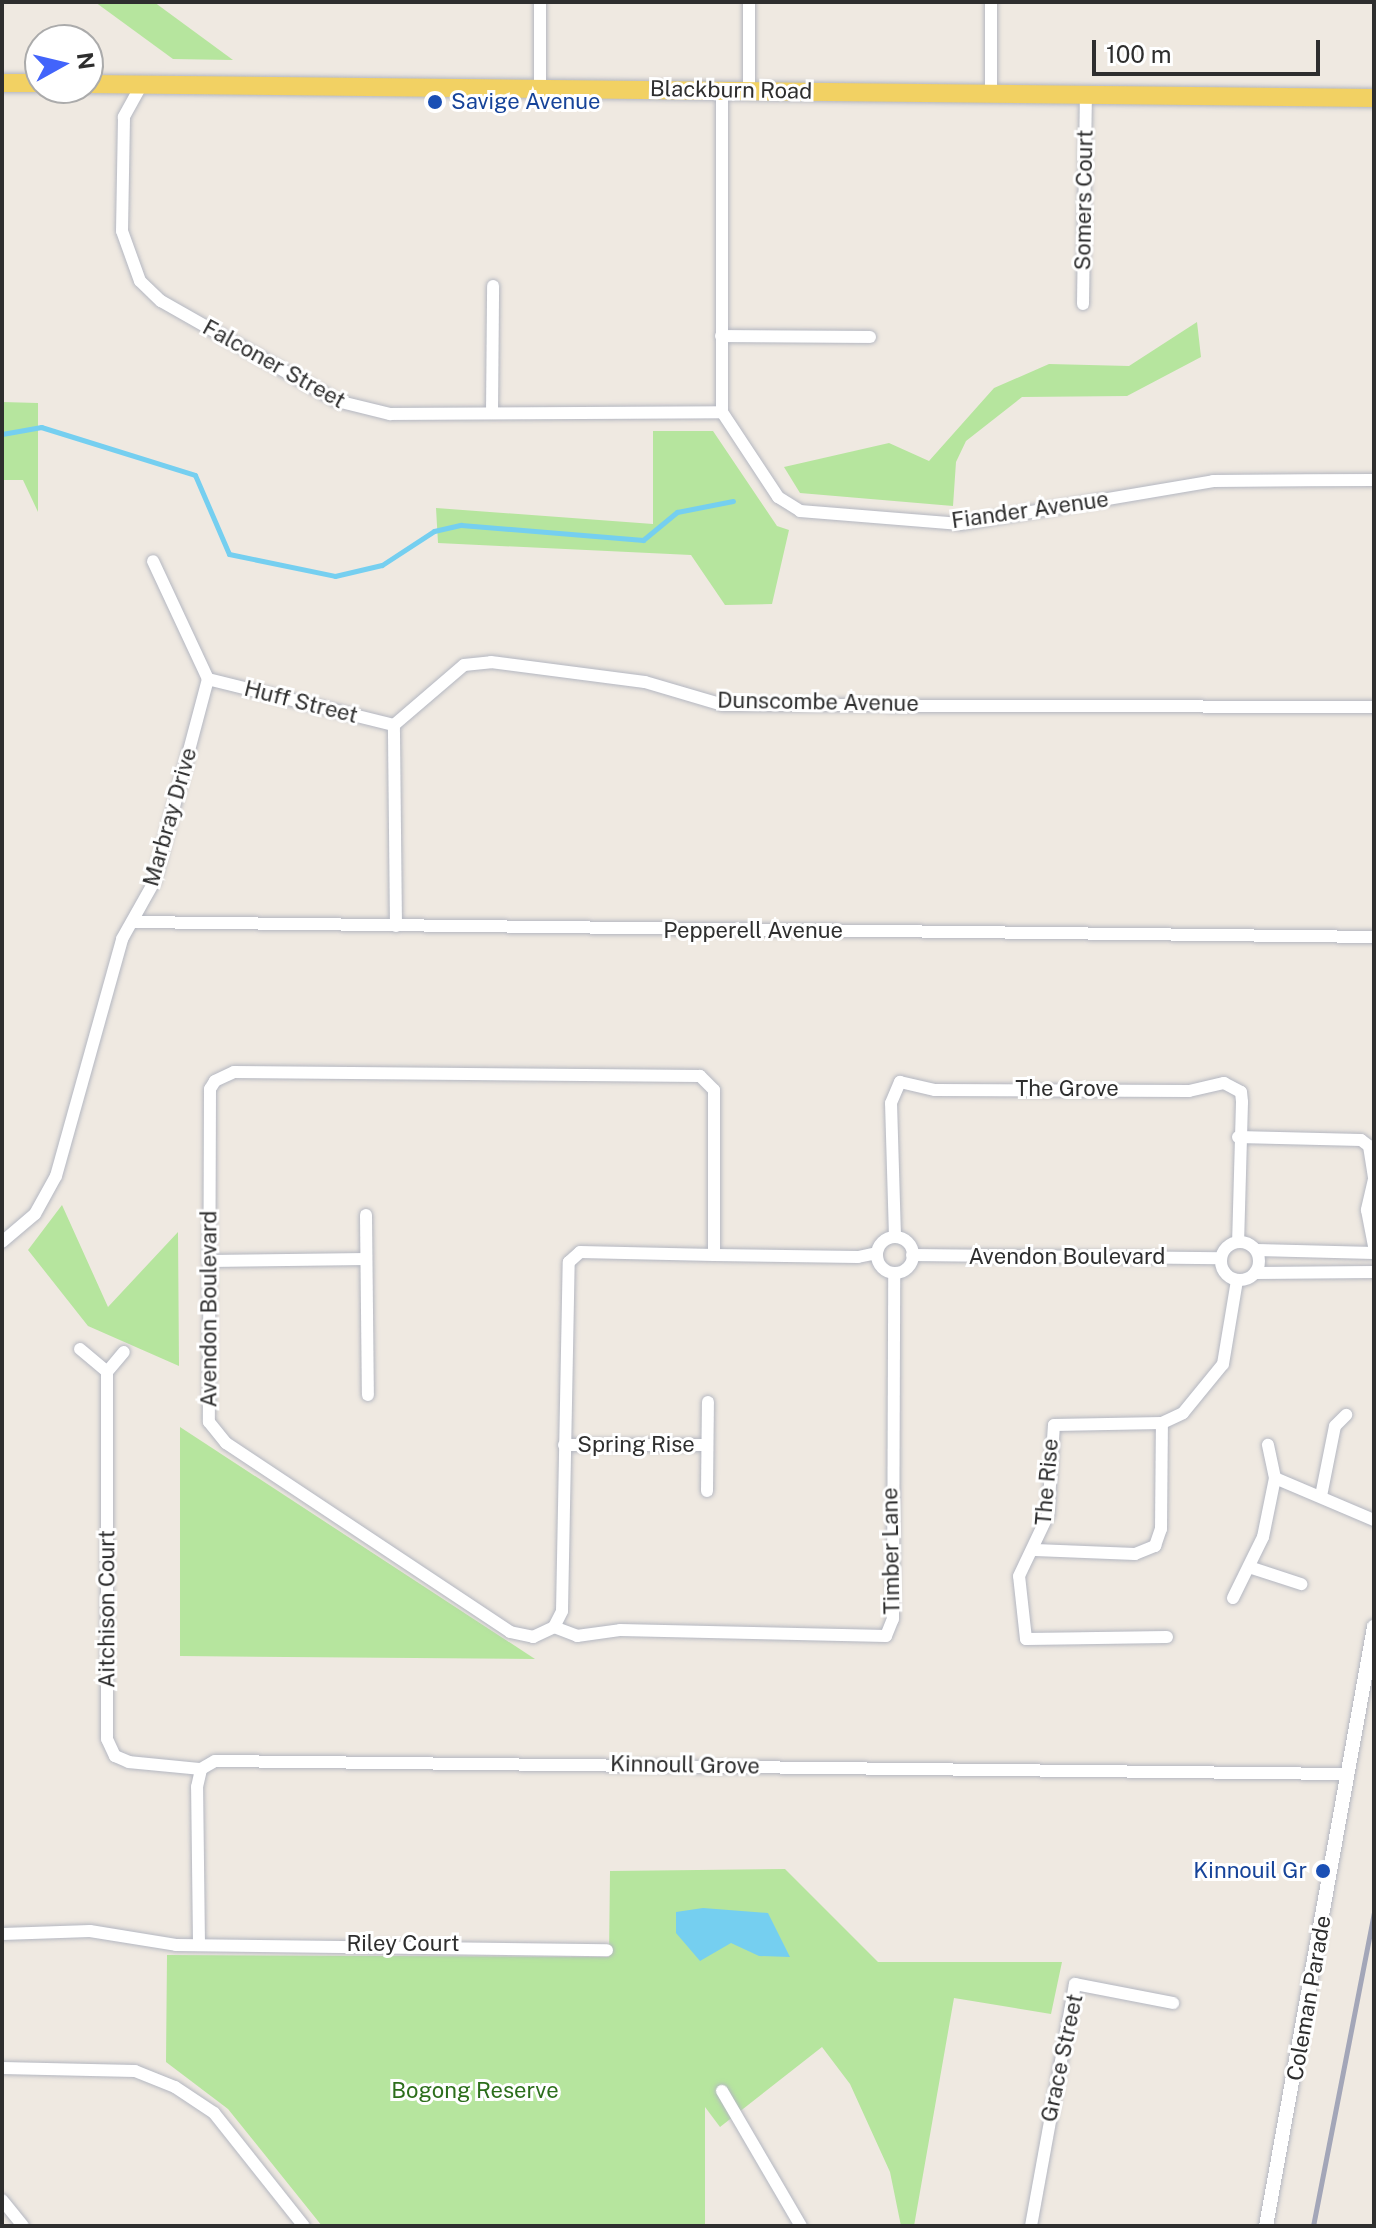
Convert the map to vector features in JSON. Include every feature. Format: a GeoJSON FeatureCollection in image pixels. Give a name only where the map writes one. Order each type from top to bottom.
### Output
{"type":"FeatureCollection","features":[{"type":"Feature","properties":{"kind":"main road"},"geometry":{"type":"LineString","coordinates":[[2,83],[24,83]]}},
{"type":"Feature","properties":{"kind":"main road","name":"Blackburn Road"},"geometry":{"type":"LineString","coordinates":[[104,84],[1374,98]]}},
{"type":"Feature","properties":{"kind":"street"},"geometry":{"type":"LineString","coordinates":[[540,2],[540,88]]}},
{"type":"Feature","properties":{"kind":"street"},"geometry":{"type":"LineString","coordinates":[[749,2],[749,89]]}},
{"type":"Feature","properties":{"kind":"street"},"geometry":{"type":"LineString","coordinates":[[991,2],[991,96]]}},
{"type":"Feature","properties":{"kind":"street","name":"Falconer Street"},"geometry":{"type":"LineString","coordinates":[[142,84],[124,117],[126,256],[140,281],[161,301],[362,411],[722,412]]}},
{"type":"Feature","properties":{"kind":"street"},"geometry":{"type":"LineString","coordinates":[[722,89],[722,412]]}},
{"type":"Feature","properties":{"kind":"street","name":"Somers Court"},"geometry":{"type":"LineString","coordinates":[[1083,304],[1086,96]]}},
{"type":"Feature","properties":{"kind":"street"},"geometry":{"type":"LineString","coordinates":[[492,413],[493,286]]}},
{"type":"Feature","properties":{"kind":"street"},"geometry":{"type":"LineString","coordinates":[[721,336],[870,337]]}},
{"type":"Feature","properties":{"kind":"street","name":"Fiander Avenue"},"geometry":{"type":"LineString","coordinates":[[722,412],[778,497],[800,511],[960,524],[1213,481],[1374,480]]}},
{"type":"Feature","properties":{"kind":"street"},"geometry":{"type":"LineString","coordinates":[[153,561],[208,679]]}},
{"type":"Feature","properties":{"kind":"street","name":"Dunscombe Avenue"},"geometry":{"type":"LineString","coordinates":[[394,725],[445,675],[491,662],[645,682],[723,705],[1374,707]]}},
{"type":"Feature","properties":{"kind":"street","name":"Huff Street"},"geometry":{"type":"LineString","coordinates":[[208,679],[394,725]]}},
{"type":"Feature","properties":{"kind":"street","name":"Marbray Drive"},"geometry":{"type":"LineString","coordinates":[[2,1242],[35,1214],[56,1176],[122,939],[154,882],[208,679]]}},
{"type":"Feature","properties":{"kind":"street"},"geometry":{"type":"LineString","coordinates":[[394,725],[396,926]]}},
{"type":"Feature","properties":{"kind":"street","name":"Pepperell Avenue"},"geometry":{"type":"LineString","coordinates":[[133,922],[1374,937]]}},
{"type":"Feature","properties":{"kind":"street","name":"Avendon Boulevard"},"geometry":{"type":"LineString","coordinates":[[554,1627],[533,1637],[510,1632],[213,1432],[209,1261],[210,1089],[234,1072],[700,1076],[714,1090],[714,1255]]}},
{"type":"Feature","properties":{"kind":"street","name":"The Grove"},"geometry":{"type":"LineString","coordinates":[[895,1237],[891,1103],[900,1082],[935,1090],[1189,1091],[1224,1083],[1241,1092],[1238,1241]]}},
{"type":"Feature","properties":{"kind":"street"},"geometry":{"type":"LineString","coordinates":[[1238,1137],[1361,1140],[1369,1146],[1374,1179],[1367,1210],[1374,1245]]}},
{"type":"Feature","properties":{"kind":"street"},"geometry":{"type":"LineString","coordinates":[[366,1215],[368,1395]]}},
{"type":"Feature","properties":{"kind":"street"},"geometry":{"type":"LineString","coordinates":[[895,1237],[907,1242],[912,1255],[908,1267],[894,1273],[882,1268],[877,1253],[882,1242],[895,1237]]}},
{"type":"Feature","properties":{"kind":"street"},"geometry":{"type":"LineString","coordinates":[[1237,1280],[1226,1273],[1221,1258],[1238,1241],[1257,1250],[1374,1253]]}},
{"type":"Feature","properties":{"kind":"street"},"geometry":{"type":"LineString","coordinates":[[1255,1273],[1257,1250]]}},
{"type":"Feature","properties":{"kind":"street"},"geometry":{"type":"LineString","coordinates":[[554,1627],[562,1611],[569,1262],[580,1252],[714,1255],[877,1253]]}},
{"type":"Feature","properties":{"kind":"street","name":"Avendon Boulevard"},"geometry":{"type":"LineString","coordinates":[[912,1255],[1221,1258]]}},
{"type":"Feature","properties":{"kind":"street"},"geometry":{"type":"LineString","coordinates":[[209,1261],[366,1259]]}},
{"type":"Feature","properties":{"kind":"street"},"geometry":{"type":"LineString","coordinates":[[1237,1280],[1255,1273],[1374,1272]]}},
{"type":"Feature","properties":{"kind":"street","name":"Timber Lane"},"geometry":{"type":"LineString","coordinates":[[554,1627],[577,1636],[620,1630],[886,1636],[893,1619],[894,1273]]}},
{"type":"Feature","properties":{"kind":"street"},"geometry":{"type":"LineString","coordinates":[[1162,1423],[1183,1413],[1223,1364],[1237,1280]]}},
{"type":"Feature","properties":{"kind":"street"},"geometry":{"type":"LineString","coordinates":[[80,1349],[107,1372],[124,1352]]}},
{"type":"Feature","properties":{"kind":"street","name":"Aitchison Court"},"geometry":{"type":"LineString","coordinates":[[107,1372],[107,1739],[115,1756],[129,1762],[201,1769]]}},
{"type":"Feature","properties":{"kind":"street","name":"Spring Rise"},"geometry":{"type":"LineString","coordinates":[[707,1491],[708,1402]]}},
{"type":"Feature","properties":{"kind":"street"},"geometry":{"type":"LineString","coordinates":[[1321,1496],[1335,1426],[1346,1415]]}},
{"type":"Feature","properties":{"kind":"street","name":"The Rise"},"geometry":{"type":"LineString","coordinates":[[1035,1550],[1135,1554],[1155,1546],[1161,1529],[1162,1423],[1054,1425],[1048,1515],[1035,1550],[1019,1576],[1026,1639],[1167,1637]]}},
{"type":"Feature","properties":{"kind":"street","name":"Spring Rise"},"geometry":{"type":"LineString","coordinates":[[564,1445],[707,1445]]}},
{"type":"Feature","properties":{"kind":"street"},"geometry":{"type":"LineString","coordinates":[[1233,1598],[1252,1568],[1275,1478],[1268,1445]]}},
{"type":"Feature","properties":{"kind":"street"},"geometry":{"type":"LineString","coordinates":[[1275,1478],[1374,1520]]}},
{"type":"Feature","properties":{"kind":"street"},"geometry":{"type":"LineString","coordinates":[[1252,1568],[1301,1584]]}},
{"type":"Feature","properties":{"kind":"street","name":"Coleman Parade"},"geometry":{"type":"LineString","coordinates":[[1266,2226],[1374,1627]]}},
{"type":"Feature","properties":{"kind":"street","name":"Kinnoull Grove"},"geometry":{"type":"LineString","coordinates":[[201,1769],[233,1761],[1347,1774]]}},
{"type":"Feature","properties":{"kind":"street"},"geometry":{"type":"LineString","coordinates":[[199,1944],[201,1769]]}},
{"type":"Feature","properties":{"kind":"street","name":"Riley Court"},"geometry":{"type":"LineString","coordinates":[[2,1934],[90,1931],[199,1944],[607,1950]]}},
{"type":"Feature","properties":{"kind":"street","name":"Grace Street"},"geometry":{"type":"LineString","coordinates":[[1031,2226],[1075,1984],[1173,2003]]}},
{"type":"Feature","properties":{"kind":"street"},"geometry":{"type":"LineString","coordinates":[[2,2068],[135,2071],[175,2087],[214,2113],[304,2226]]}},
{"type":"Feature","properties":{"kind":"street"},"geometry":{"type":"LineString","coordinates":[[722,2091],[801,2226]]}},
{"type":"Feature","properties":{"kind":"street"},"geometry":{"type":"LineString","coordinates":[[2,2200],[23,2226]]}},
{"type":"Feature","properties":{"kind":"green space"},"geometry":{"type":"Polygon","coordinates":[[[95,2],[154,2],[233,60],[173,59],[95,2]]]}},
{"type":"Feature","properties":{"kind":"green space"},"geometry":{"type":"Polygon","coordinates":[[[1197,322],[1201,357],[1127,396],[1022,397],[966,441],[956,462],[953,506],[800,493],[784,467],[889,443],[929,461],[994,388],[1049,364],[1129,366],[1197,322]]]}},
{"type":"Feature","properties":{"kind":"green space"},"geometry":{"type":"Polygon","coordinates":[[[2,402],[38,403],[38,512],[23,480],[2,480],[2,402]]]}},
{"type":"Feature","properties":{"kind":"green space"},"geometry":{"type":"Polygon","coordinates":[[[653,431],[713,431],[777,526],[789,530],[772,604],[725,605],[691,555],[438,543],[436,508],[653,524],[653,431]]]}},
{"type":"Feature","properties":{"kind":"green space"},"geometry":{"type":"Polygon","coordinates":[[[62,1205],[108,1307],[178,1232],[179,1366],[88,1326],[28,1250],[62,1205]]]}},
{"type":"Feature","properties":{"kind":"green space"},"geometry":{"type":"Polygon","coordinates":[[[180,1427],[535,1659],[180,1656],[180,1427]]]}},
{"type":"Feature","properties":{"kind":"green space","name":"Bogong Reserve"},"geometry":{"type":"Polygon","coordinates":[[[785,1869],[878,1962],[1062,1962],[1051,2014],[954,1998],[914,2226],[901,2226],[890,2172],[850,2084],[822,2047],[720,2127],[705,2107],[705,2226],[322,2226],[228,2109],[166,2062],[167,1955],[609,1957],[610,1871],[785,1869]]]}},
{"type":"Feature","properties":{"kind":"water"},"geometry":{"type":"Polygon","coordinates":[[[703,1908],[768,1913],[790,1957],[759,1956],[731,1943],[700,1961],[676,1933],[676,1912],[703,1908]]]}},
{"type":"Feature","properties":{"kind":"waterway"},"geometry":{"type":"LineString","coordinates":[[2,434],[41,427],[195,475],[229,554],[335,576],[382,565],[434,531],[461,525],[643,540],[677,512],[733,501]]}},
{"type":"Feature","properties":{"kind":"railway"},"geometry":{"type":"LineString","coordinates":[[1313,2226],[1374,1911]]}},
{"type":"Feature","properties":{"kind":"place","name":"Savige Avenue"},"geometry":{"type":"Point","coordinates":[435,102]}},
{"type":"Feature","properties":{"kind":"place","name":"Kinnouil Gr"},"geometry":{"type":"Point","coordinates":[1323,1871]}}]}
